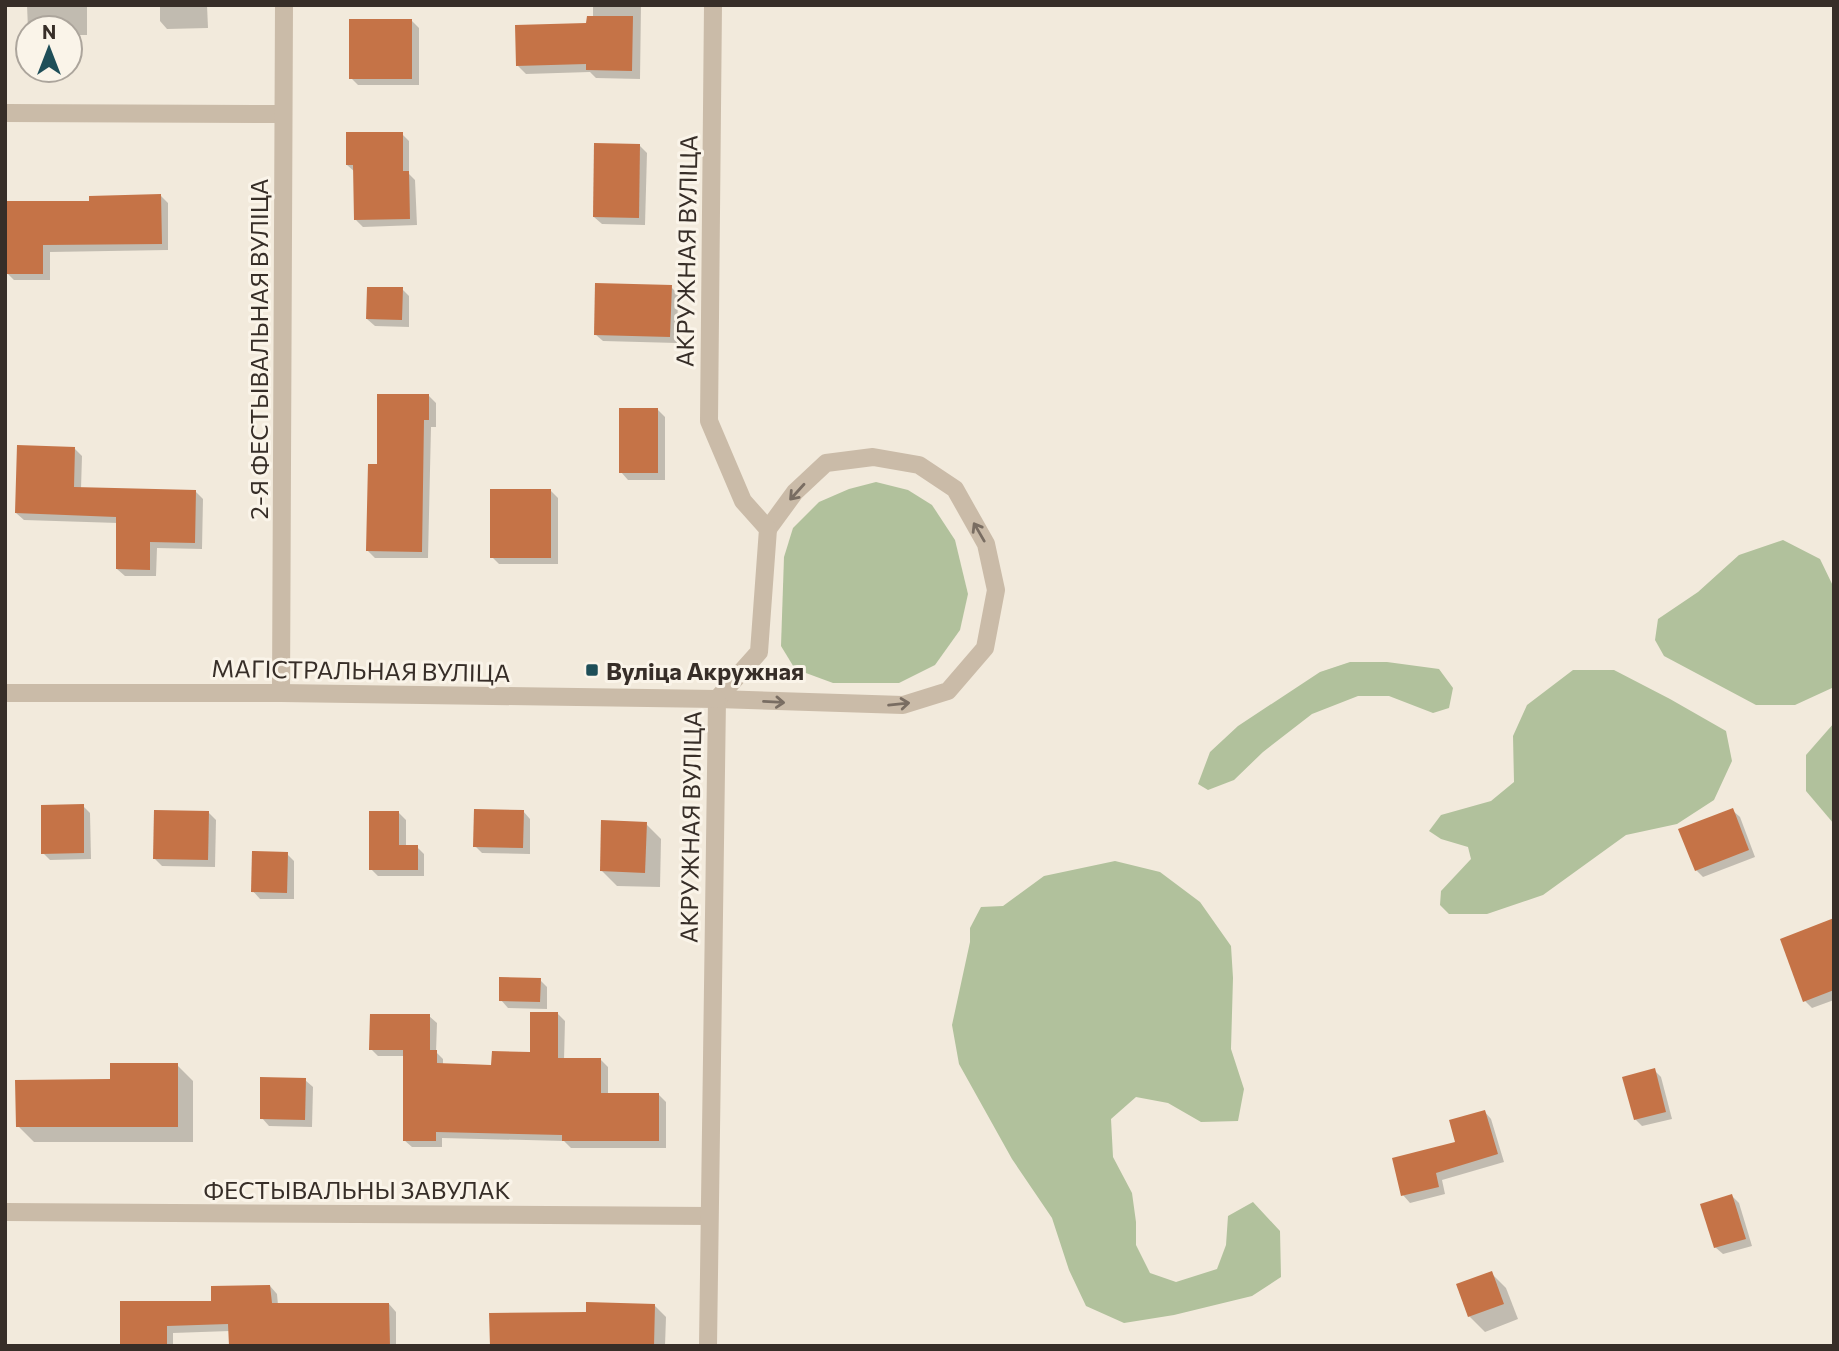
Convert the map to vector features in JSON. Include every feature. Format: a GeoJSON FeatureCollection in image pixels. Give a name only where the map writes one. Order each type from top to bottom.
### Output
{"type":"FeatureCollection","features":[{"type":"Feature","properties":{"kind":"street","name":"2-Я ФЕСТЫВАЛЬНАЯ ВУЛІЦА"},"geometry":{"type":"LineString","coordinates":[[281,693],[284,5]]}},
{"type":"Feature","properties":{"kind":"street","name":"АКРУЖНАЯ ВУЛІЦА"},"geometry":{"type":"LineString","coordinates":[[708,1346],[717,699],[759,652],[768,529],[743,501],[709,421],[713,5]]}},
{"type":"Feature","properties":{"kind":"street"},"geometry":{"type":"LineString","coordinates":[[5,113],[283,114]]}},
{"type":"Feature","properties":{"kind":"street","name":"МАГІСТРАЛЬНАЯ ВУЛІЦА"},"geometry":{"type":"LineString","coordinates":[[5,693],[281,693],[717,699],[903,705],[948,691],[985,648],[996,590],[986,544],[955,489],[919,465],[873,457],[826,463],[795,492],[768,529]]}},
{"type":"Feature","properties":{"kind":"street","name":"ФЕСТЫВАЛЬНЫ ЗАВУЛАК"},"geometry":{"type":"LineString","coordinates":[[5,1212],[709,1216]]}},
{"type":"Feature","properties":{"kind":"green space"},"geometry":{"type":"Polygon","coordinates":[[[876,482],[908,490],[932,505],[955,540],[968,594],[960,630],[935,665],[899,683],[833,683],[795,669],[781,646],[784,557],[793,528],[819,502],[849,489],[876,482]]]}},
{"type":"Feature","properties":{"kind":"green space"},"geometry":{"type":"Polygon","coordinates":[[[1783,540],[1820,559],[1834,588],[1834,680],[1832,688],[1795,705],[1756,705],[1664,656],[1655,640],[1658,619],[1698,592],[1739,555],[1783,540]]]}},
{"type":"Feature","properties":{"kind":"green space"},"geometry":{"type":"Polygon","coordinates":[[[1350,662],[1387,662],[1439,669],[1453,688],[1449,708],[1433,713],[1389,696],[1358,696],[1312,714],[1263,752],[1234,780],[1208,790],[1198,784],[1210,752],[1238,726],[1320,672],[1350,662]]]}},
{"type":"Feature","properties":{"kind":"green space"},"geometry":{"type":"Polygon","coordinates":[[[1573,670],[1614,670],[1726,731],[1732,761],[1714,800],[1677,824],[1626,835],[1543,895],[1487,914],[1449,914],[1440,905],[1441,891],[1471,859],[1468,847],[1441,839],[1429,831],[1441,815],[1491,801],[1514,782],[1513,736],[1527,705],[1573,670]]]}},
{"type":"Feature","properties":{"kind":"green space"},"geometry":{"type":"Polygon","coordinates":[[[1834,723],[1834,824],[1806,791],[1806,755],[1834,723]]]}},
{"type":"Feature","properties":{"kind":"green space"},"geometry":{"type":"Polygon","coordinates":[[[1115,861],[1160,872],[1200,902],[1231,946],[1231,1049],[1244,1089],[1238,1121],[1201,1122],[1168,1103],[1136,1097],[1111,1119],[1113,1157],[1132,1193],[1136,1245],[1150,1273],[1176,1282],[1217,1269],[1226,1245],[1228,1216],[1253,1202],[1280,1231],[1281,1277],[1252,1296],[1174,1315],[1124,1323],[1086,1306],[1069,1270],[1052,1218],[1012,1159],[959,1064],[952,1025],[970,942],[970,928],[981,907],[1003,906],[1044,876],[1115,861]]]}},
{"type":"Feature","properties":{"kind":"building"},"geometry":{"type":"Polygon","coordinates":[[[587,16],[633,16],[632,71],[586,70],[586,64],[516,66],[515,25],[586,23],[587,16]]]}},
{"type":"Feature","properties":{"kind":"building"},"geometry":{"type":"Polygon","coordinates":[[[349,19],[412,19],[412,79],[349,79],[349,19]]]}},
{"type":"Feature","properties":{"kind":"building"},"geometry":{"type":"Polygon","coordinates":[[[346,132],[403,132],[403,171],[409,171],[410,219],[354,220],[353,165],[346,165],[346,132]]]}},
{"type":"Feature","properties":{"kind":"building"},"geometry":{"type":"Polygon","coordinates":[[[594,143],[640,144],[639,218],[593,217],[594,143]]]}},
{"type":"Feature","properties":{"kind":"building"},"geometry":{"type":"Polygon","coordinates":[[[161,194],[162,244],[43,245],[43,274],[5,274],[5,201],[89,201],[89,196],[161,194]]]}},
{"type":"Feature","properties":{"kind":"building"},"geometry":{"type":"Polygon","coordinates":[[[595,283],[672,285],[670,337],[594,335],[595,283]]]}},
{"type":"Feature","properties":{"kind":"building"},"geometry":{"type":"Polygon","coordinates":[[[367,287],[403,287],[402,320],[366,319],[367,287]]]}},
{"type":"Feature","properties":{"kind":"building"},"geometry":{"type":"Polygon","coordinates":[[[377,394],[429,394],[429,420],[424,420],[422,552],[366,551],[368,464],[377,464],[377,394]]]}},
{"type":"Feature","properties":{"kind":"building"},"geometry":{"type":"Polygon","coordinates":[[[619,408],[658,408],[658,473],[619,473],[619,408]]]}},
{"type":"Feature","properties":{"kind":"building"},"geometry":{"type":"Polygon","coordinates":[[[17,445],[75,447],[74,487],[196,490],[195,543],[150,542],[150,570],[116,569],[116,517],[15,513],[17,445]]]}},
{"type":"Feature","properties":{"kind":"building"},"geometry":{"type":"Polygon","coordinates":[[[490,489],[551,489],[551,558],[490,558],[490,489]]]}},
{"type":"Feature","properties":{"kind":"building"},"geometry":{"type":"Polygon","coordinates":[[[84,804],[84,853],[41,854],[41,805],[84,804]]]}},
{"type":"Feature","properties":{"kind":"building"},"geometry":{"type":"Polygon","coordinates":[[[1733,808],[1749,850],[1695,871],[1678,829],[1733,808]]]}},
{"type":"Feature","properties":{"kind":"building"},"geometry":{"type":"Polygon","coordinates":[[[474,809],[524,810],[523,848],[473,847],[474,809]]]}},
{"type":"Feature","properties":{"kind":"building"},"geometry":{"type":"Polygon","coordinates":[[[154,810],[209,811],[208,860],[153,859],[154,810]]]}},
{"type":"Feature","properties":{"kind":"building"},"geometry":{"type":"Polygon","coordinates":[[[369,811],[399,811],[399,845],[418,845],[418,870],[369,870],[369,811]]]}},
{"type":"Feature","properties":{"kind":"building"},"geometry":{"type":"Polygon","coordinates":[[[601,820],[647,822],[645,873],[600,871],[601,820]]]}},
{"type":"Feature","properties":{"kind":"building"},"geometry":{"type":"Polygon","coordinates":[[[252,851],[288,852],[287,893],[251,892],[252,851]]]}},
{"type":"Feature","properties":{"kind":"building"},"geometry":{"type":"Polygon","coordinates":[[[1834,918],[1834,990],[1803,1002],[1780,939],[1834,918]]]}},
{"type":"Feature","properties":{"kind":"building"},"geometry":{"type":"Polygon","coordinates":[[[499,977],[541,978],[540,1002],[499,1001],[499,977]]]}},
{"type":"Feature","properties":{"kind":"building"},"geometry":{"type":"Polygon","coordinates":[[[530,1012],[558,1012],[558,1058],[601,1058],[601,1093],[659,1093],[659,1141],[562,1141],[562,1135],[436,1132],[436,1141],[403,1141],[403,1050],[369,1050],[370,1014],[430,1014],[430,1050],[437,1050],[437,1063],[491,1065],[492,1051],[530,1052],[530,1012]]]}},
{"type":"Feature","properties":{"kind":"building"},"geometry":{"type":"Polygon","coordinates":[[[110,1063],[178,1063],[178,1127],[16,1127],[15,1080],[110,1079],[110,1063]]]}},
{"type":"Feature","properties":{"kind":"building"},"geometry":{"type":"Polygon","coordinates":[[[1655,1068],[1666,1112],[1634,1120],[1622,1077],[1655,1068]]]}},
{"type":"Feature","properties":{"kind":"building"},"geometry":{"type":"Polygon","coordinates":[[[260,1077],[306,1078],[305,1120],[260,1119],[260,1077]]]}},
{"type":"Feature","properties":{"kind":"building"},"geometry":{"type":"Polygon","coordinates":[[[1485,1110],[1498,1154],[1436,1173],[1439,1187],[1401,1196],[1392,1158],[1455,1142],[1449,1120],[1485,1110]]]}},
{"type":"Feature","properties":{"kind":"building"},"geometry":{"type":"Polygon","coordinates":[[[1732,1194],[1746,1239],[1714,1248],[1700,1204],[1732,1194]]]}},
{"type":"Feature","properties":{"kind":"building"},"geometry":{"type":"Polygon","coordinates":[[[1492,1271],[1504,1304],[1468,1317],[1456,1284],[1492,1271]]]}},
{"type":"Feature","properties":{"kind":"building"},"geometry":{"type":"Polygon","coordinates":[[[270,1285],[272,1303],[389,1303],[390,1346],[229,1346],[228,1324],[167,1326],[167,1346],[120,1346],[120,1301],[211,1301],[211,1286],[270,1285]]]}},
{"type":"Feature","properties":{"kind":"building"},"geometry":{"type":"Polygon","coordinates":[[[586,1302],[655,1304],[654,1346],[490,1346],[489,1313],[586,1312],[586,1302]]]}},
{"type":"Feature","properties":{"kind":"place","name":"Вуліца Акружная"},"geometry":{"type":"Point","coordinates":[592,670]}}]}
